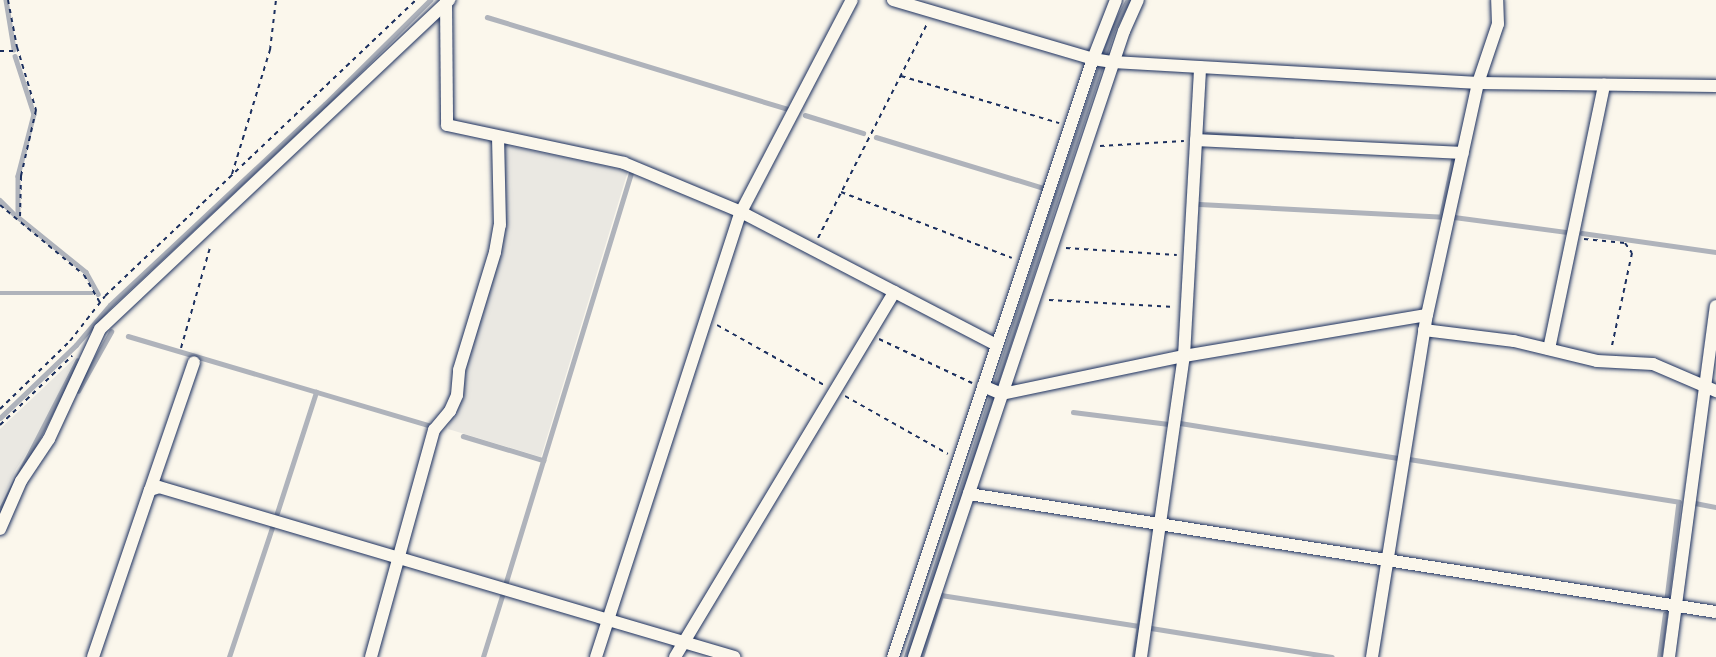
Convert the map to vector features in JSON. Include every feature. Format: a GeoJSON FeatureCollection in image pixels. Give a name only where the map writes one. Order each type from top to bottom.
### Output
{"type":"FeatureCollection","features":[{"type":"Feature","properties":{"kind":"street"},"geometry":{"type":"LineString","coordinates":[[596,657],[741,212],[852,0]]}},
{"type":"Feature","properties":{"kind":"street"},"geometry":{"type":"LineString","coordinates":[[893,0],[1095,59],[1112,61],[1478,83],[1716,86]]}},
{"type":"Feature","properties":{"kind":"street"},"geometry":{"type":"LineString","coordinates":[[893,657],[1024,262],[1116,0]]}},
{"type":"Feature","properties":{"kind":"street"},"geometry":{"type":"LineString","coordinates":[[914,657],[1112,61],[1138,0]]}},
{"type":"Feature","properties":{"kind":"street"},"geometry":{"type":"LineString","coordinates":[[1372,657],[1424,330],[1478,83],[1497,24],[1497,0]]}},
{"type":"Feature","properties":{"kind":"street"},"geometry":{"type":"LineString","coordinates":[[447,1],[447,125],[624,163],[741,212],[996,345]]}},
{"type":"Feature","properties":{"kind":"street"},"geometry":{"type":"LineString","coordinates":[[0,529],[21,481],[49,439],[100,329],[447,1]]}},
{"type":"Feature","properties":{"kind":"street"},"geometry":{"type":"LineString","coordinates":[[1141,657],[1184,356],[1200,67]]}},
{"type":"Feature","properties":{"kind":"street"},"geometry":{"type":"LineString","coordinates":[[1549,349],[1604,85]]}},
{"type":"Feature","properties":{"kind":"street"},"geometry":{"type":"LineString","coordinates":[[371,657],[434,430],[450,411],[461,382],[459,370],[495,252],[500,225],[498,137]]}},
{"type":"Feature","properties":{"kind":"street"},"geometry":{"type":"LineString","coordinates":[[1196,140],[1463,153]]}},
{"type":"Feature","properties":{"kind":"street"},"geometry":{"type":"LineString","coordinates":[[675,657],[894,292]]}},
{"type":"Feature","properties":{"kind":"street"},"geometry":{"type":"LineString","coordinates":[[1669,657],[1675,605],[1711,388],[1716,306]]}},
{"type":"Feature","properties":{"kind":"street"},"geometry":{"type":"LineString","coordinates":[[984,387],[1000,393],[1184,356],[1427,315]]}},
{"type":"Feature","properties":{"kind":"street"},"geometry":{"type":"LineString","coordinates":[[1424,330],[1549,349],[1608,362],[1653,364],[1711,388]]}},
{"type":"Feature","properties":{"kind":"street"},"geometry":{"type":"LineString","coordinates":[[93,657],[194,362]]}},
{"type":"Feature","properties":{"kind":"street"},"geometry":{"type":"LineString","coordinates":[[150,490],[159,488],[734,657]]}},
{"type":"Feature","properties":{"kind":"street"},"geometry":{"type":"LineString","coordinates":[[969,494],[1160,526],[1716,612]]}},
{"type":"Feature","properties":{"kind":"path"},"geometry":{"type":"LineString","coordinates":[[8,0],[18,51],[36,110],[21,176],[20,217]]}},
{"type":"Feature","properties":{"kind":"path"},"geometry":{"type":"LineString","coordinates":[[232,174],[270,50],[276,0]]}},
{"type":"Feature","properties":{"kind":"path"},"geometry":{"type":"LineString","coordinates":[[0,409],[70,340],[100,303],[416,0]]}},
{"type":"Feature","properties":{"kind":"path"},"geometry":{"type":"LineString","coordinates":[[812,249],[933,12]]}},
{"type":"Feature","properties":{"kind":"path"},"geometry":{"type":"LineString","coordinates":[[0,51],[18,51]]}},
{"type":"Feature","properties":{"kind":"path"},"geometry":{"type":"LineString","coordinates":[[901,76],[1070,127]]}},
{"type":"Feature","properties":{"kind":"path"},"geometry":{"type":"LineString","coordinates":[[1085,147],[1196,140]]}},
{"type":"Feature","properties":{"kind":"path"},"geometry":{"type":"LineString","coordinates":[[841,192],[1024,262]]}},
{"type":"Feature","properties":{"kind":"path"},"geometry":{"type":"LineString","coordinates":[[0,205],[84,275],[100,303]]}},
{"type":"Feature","properties":{"kind":"path"},"geometry":{"type":"LineString","coordinates":[[181,348],[215,230],[211,226]]}},
{"type":"Feature","properties":{"kind":"path"},"geometry":{"type":"LineString","coordinates":[[1572,238],[1625,243],[1632,253],[1608,362]]}},
{"type":"Feature","properties":{"kind":"path"},"geometry":{"type":"LineString","coordinates":[[1051,247],[1190,255]]}},
{"type":"Feature","properties":{"kind":"path"},"geometry":{"type":"LineString","coordinates":[[1034,299],[1186,308]]}},
{"type":"Feature","properties":{"kind":"path"},"geometry":{"type":"LineString","coordinates":[[868,333],[984,387]]}},
{"type":"Feature","properties":{"kind":"path"},"geometry":{"type":"LineString","coordinates":[[0,425],[80,349]]}},
{"type":"Feature","properties":{"kind":"shaded area"},"geometry":{"type":"Polygon","coordinates":[[[505,145],[628,171],[541,457],[448,429],[498,253],[500,150],[505,145]]]}},
{"type":"Feature","properties":{"kind":"shaded area"},"geometry":{"type":"Polygon","coordinates":[[[76,357],[41,432],[16,469],[0,505],[0,429],[76,357]]]}},
{"type":"Feature","properties":{"kind":"waterway"},"geometry":{"type":"LineString","coordinates":[[6,0],[14,49]]}},
{"type":"Feature","properties":{"kind":"waterway"},"geometry":{"type":"LineString","coordinates":[[0,418],[76,345],[110,305],[325,104],[430,0]]}},
{"type":"Feature","properties":{"kind":"waterway"},"geometry":{"type":"LineString","coordinates":[[906,657],[1113,29],[1128,0]]}},
{"type":"Feature","properties":{"kind":"waterway"},"geometry":{"type":"LineString","coordinates":[[487,17],[787,109]]}},
{"type":"Feature","properties":{"kind":"waterway"},"geometry":{"type":"LineString","coordinates":[[15,56],[34,114],[18,176],[18,217],[86,272],[98,294]]}},
{"type":"Feature","properties":{"kind":"waterway"},"geometry":{"type":"LineString","coordinates":[[805,115],[863,133]]}},
{"type":"Feature","properties":{"kind":"waterway"},"geometry":{"type":"LineString","coordinates":[[1207,134],[1292,139]]}},
{"type":"Feature","properties":{"kind":"waterway"},"geometry":{"type":"LineString","coordinates":[[876,137],[1044,188],[1045,185]]}},
{"type":"Feature","properties":{"kind":"waterway"},"geometry":{"type":"LineString","coordinates":[[1441,217],[1453,160]]}},
{"type":"Feature","properties":{"kind":"waterway"},"geometry":{"type":"LineString","coordinates":[[506,582],[631,173]]}},
{"type":"Feature","properties":{"kind":"waterway"},"geometry":{"type":"LineString","coordinates":[[0,200],[17,217]]}},
{"type":"Feature","properties":{"kind":"waterway"},"geometry":{"type":"LineString","coordinates":[[1199,204],[1443,217]]}},
{"type":"Feature","properties":{"kind":"waterway"},"geometry":{"type":"LineString","coordinates":[[1454,217],[1567,232]]}},
{"type":"Feature","properties":{"kind":"waterway"},"geometry":{"type":"LineString","coordinates":[[1582,233],[1716,252]]}},
{"type":"Feature","properties":{"kind":"waterway"},"geometry":{"type":"LineString","coordinates":[[0,293],[92,293]]}},
{"type":"Feature","properties":{"kind":"waterway"},"geometry":{"type":"LineString","coordinates":[[78,391],[111,332]]}},
{"type":"Feature","properties":{"kind":"waterway"},"geometry":{"type":"LineString","coordinates":[[128,336],[428,425]]}},
{"type":"Feature","properties":{"kind":"waterway"},"geometry":{"type":"LineString","coordinates":[[0,511],[77,361]]}},
{"type":"Feature","properties":{"kind":"waterway"},"geometry":{"type":"LineString","coordinates":[[277,513],[316,392]]}},
{"type":"Feature","properties":{"kind":"waterway"},"geometry":{"type":"LineString","coordinates":[[1073,412],[1170,424]]}},
{"type":"Feature","properties":{"kind":"waterway"},"geometry":{"type":"LineString","coordinates":[[1180,423],[1399,458]]}},
{"type":"Feature","properties":{"kind":"waterway"},"geometry":{"type":"LineString","coordinates":[[463,436],[543,460]]}},
{"type":"Feature","properties":{"kind":"waterway"},"geometry":{"type":"LineString","coordinates":[[1409,459],[1679,502],[1667,598]]}},
{"type":"Feature","properties":{"kind":"waterway"},"geometry":{"type":"LineString","coordinates":[[1695,503],[1716,507]]}},
{"type":"Feature","properties":{"kind":"waterway"},"geometry":{"type":"LineString","coordinates":[[229,657],[272,528]]}},
{"type":"Feature","properties":{"kind":"waterway"},"geometry":{"type":"LineString","coordinates":[[1134,657],[1150,554]]}},
{"type":"Feature","properties":{"kind":"waterway"},"geometry":{"type":"LineString","coordinates":[[921,657],[941,595],[1139,626]]}},
{"type":"Feature","properties":{"kind":"waterway"},"geometry":{"type":"LineString","coordinates":[[483,657],[502,596]]}},
{"type":"Feature","properties":{"kind":"waterway"},"geometry":{"type":"LineString","coordinates":[[1659,657],[1665,614]]}},
{"type":"Feature","properties":{"kind":"waterway"},"geometry":{"type":"LineString","coordinates":[[1151,628],[1332,657]]}}]}
